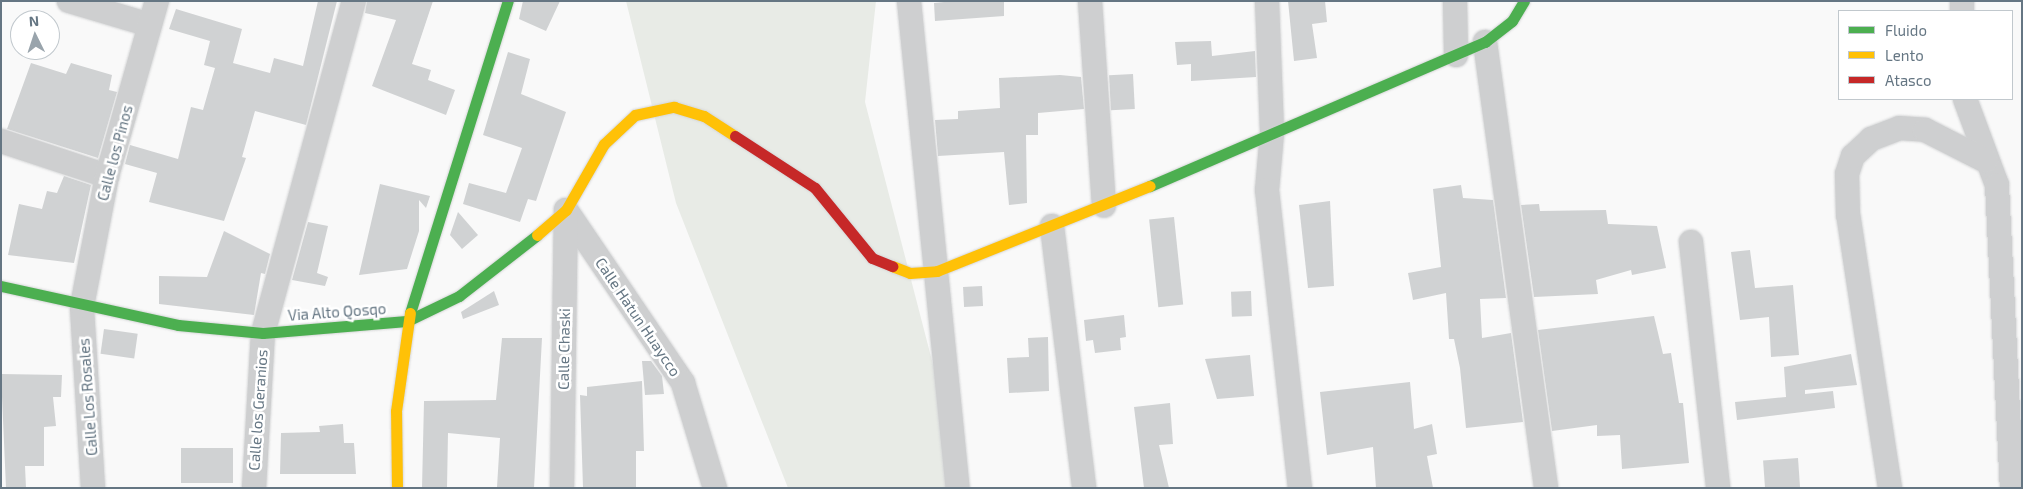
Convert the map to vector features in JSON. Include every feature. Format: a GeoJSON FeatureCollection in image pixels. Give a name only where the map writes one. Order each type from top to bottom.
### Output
{"type":"FeatureCollection","features":[{"type":"Feature","properties":{"kind":"street"},"geometry":{"type":"LineString","coordinates":[[70,1],[150,25]]}},
{"type":"Feature","properties":{"kind":"street","name":"Calle los Pinos"},"geometry":{"type":"LineString","coordinates":[[82,306],[107,176],[157,1]]}},
{"type":"Feature","properties":{"kind":"street","name":"Calle los Geranios"},"geometry":{"type":"LineString","coordinates":[[254,488],[263,333],[354,1]]}},
{"type":"Feature","properties":{"kind":"street"},"geometry":{"type":"LineString","coordinates":[[397,488],[396,412],[407,322],[508,1]]}},
{"type":"Feature","properties":{"kind":"street"},"geometry":{"type":"LineString","coordinates":[[909,1],[958,488]]}},
{"type":"Feature","properties":{"kind":"street"},"geometry":{"type":"LineString","coordinates":[[1090,1],[1104,206]]}},
{"type":"Feature","properties":{"kind":"street"},"geometry":{"type":"LineString","coordinates":[[1267,1],[1272,133],[1267,190],[1300,488]]}},
{"type":"Feature","properties":{"kind":"street"},"geometry":{"type":"LineString","coordinates":[[1455,1],[1456,55]]}},
{"type":"Feature","properties":{"kind":"street","name":"Via Alto Qosqo"},"geometry":{"type":"LineString","coordinates":[[1,286],[82,306],[178,326],[263,333],[407,322],[459,296],[504,266],[566,210],[604,144],[635,115],[674,107],[704,116],[815,188],[872,258],[910,273],[937,271],[1104,206],[1456,55],[1484,42],[1512,21],[1524,1]]}},
{"type":"Feature","properties":{"kind":"street"},"geometry":{"type":"LineString","coordinates":[[1484,42],[1546,488]]}},
{"type":"Feature","properties":{"kind":"street"},"geometry":{"type":"LineString","coordinates":[[1964,100],[1986,161],[1997,185],[2012,488]]}},
{"type":"Feature","properties":{"kind":"street"},"geometry":{"type":"LineString","coordinates":[[1890,488],[1848,215],[1847,174],[1853,156],[1871,139],[1900,128],[1926,130],[1986,161]]}},
{"type":"Feature","properties":{"kind":"street"},"geometry":{"type":"LineString","coordinates":[[1,142],[107,176]]}},
{"type":"Feature","properties":{"kind":"street","name":"Calle Hatun Huaycco"},"geometry":{"type":"LineString","coordinates":[[566,210],[683,383],[715,488]]}},
{"type":"Feature","properties":{"kind":"street","name":"Calle Chaski"},"geometry":{"type":"LineString","coordinates":[[562,488],[566,210]]}},
{"type":"Feature","properties":{"kind":"street"},"geometry":{"type":"LineString","coordinates":[[1052,226],[1084,488]]}},
{"type":"Feature","properties":{"kind":"street"},"geometry":{"type":"LineString","coordinates":[[1691,242],[1718,488]]}},
{"type":"Feature","properties":{"kind":"street","name":"Calle Los Rosales"},"geometry":{"type":"LineString","coordinates":[[82,306],[92,488]]}},
{"type":"Feature","properties":{"kind":"street"},"geometry":{"type":"LineString","coordinates":[[697,429],[698,488]]}},
{"type":"Feature","properties":{"kind":"shaded area"},"geometry":{"type":"Polygon","coordinates":[[[626,1],[876,1],[865,102],[965,488],[788,488],[676,203],[626,1]]]}},
{"type":"Feature","properties":{"kind":"building"},"geometry":{"type":"Polygon","coordinates":[[[318,1],[337,1],[306,125],[255,111],[242,157],[246,158],[224,221],[149,202],[157,173],[125,164],[130,145],[178,159],[191,107],[203,110],[215,68],[204,65],[210,41],[169,29],[176,9],[242,29],[233,63],[270,73],[274,58],[303,66],[318,1]]]}},
{"type":"Feature","properties":{"kind":"building"},"geometry":{"type":"Polygon","coordinates":[[[367,1],[433,1],[412,64],[431,70],[428,80],[455,90],[446,115],[372,86],[396,20],[365,13],[367,1]]]}},
{"type":"Feature","properties":{"kind":"building"},"geometry":{"type":"Polygon","coordinates":[[[523,1],[560,1],[546,31],[519,19],[523,1]]]}},
{"type":"Feature","properties":{"kind":"building"},"geometry":{"type":"Polygon","coordinates":[[[1004,1],[1004,16],[935,21],[934,3],[1004,1]]]}},
{"type":"Feature","properties":{"kind":"building"},"geometry":{"type":"Polygon","coordinates":[[[1288,1],[1325,1],[1327,22],[1312,24],[1317,58],[1294,61],[1288,1]]]}},
{"type":"Feature","properties":{"kind":"building"},"geometry":{"type":"Polygon","coordinates":[[[1211,41],[1212,56],[1255,51],[1256,77],[1191,81],[1191,64],[1177,65],[1175,42],[1211,41]]]}},
{"type":"Feature","properties":{"kind":"building"},"geometry":{"type":"Polygon","coordinates":[[[508,52],[530,59],[521,94],[566,112],[536,201],[528,199],[520,222],[463,204],[469,183],[506,193],[522,148],[483,135],[508,52]]]}},
{"type":"Feature","properties":{"kind":"building"},"geometry":{"type":"Polygon","coordinates":[[[31,63],[66,74],[71,63],[112,75],[109,90],[117,92],[98,158],[7,129],[31,63]]]}},
{"type":"Feature","properties":{"kind":"building"},"geometry":{"type":"Polygon","coordinates":[[[1133,74],[1135,109],[1111,110],[1109,75],[1133,74]]]}},
{"type":"Feature","properties":{"kind":"building"},"geometry":{"type":"Polygon","coordinates":[[[1060,75],[1081,77],[1084,109],[1038,113],[1038,135],[1026,135],[1027,203],[1009,205],[1004,152],[938,156],[935,120],[958,119],[958,111],[1000,108],[999,78],[1060,75]]]}},
{"type":"Feature","properties":{"kind":"building"},"geometry":{"type":"Polygon","coordinates":[[[64,176],[91,185],[74,263],[8,255],[19,204],[42,209],[47,191],[57,193],[64,176]]]}},
{"type":"Feature","properties":{"kind":"building"},"geometry":{"type":"Polygon","coordinates":[[[380,184],[430,196],[426,208],[419,200],[419,231],[407,269],[359,275],[380,184]]]}},
{"type":"Feature","properties":{"kind":"building"},"geometry":{"type":"Polygon","coordinates":[[[1461,185],[1463,198],[1493,200],[1506,298],[1480,299],[1482,338],[1511,333],[1523,422],[1466,428],[1460,368],[1454,339],[1449,339],[1446,293],[1413,300],[1408,273],[1441,267],[1433,189],[1461,185]]]}},
{"type":"Feature","properties":{"kind":"building"},"geometry":{"type":"Polygon","coordinates":[[[1330,201],[1334,286],[1308,288],[1299,205],[1330,201]]]}},
{"type":"Feature","properties":{"kind":"building"},"geometry":{"type":"Polygon","coordinates":[[[1539,204],[1540,211],[1606,210],[1608,224],[1657,226],[1666,268],[1632,275],[1631,270],[1596,280],[1598,294],[1534,297],[1521,205],[1539,204]]]}},
{"type":"Feature","properties":{"kind":"building"},"geometry":{"type":"Polygon","coordinates":[[[458,212],[478,235],[462,249],[450,235],[458,212]]]}},
{"type":"Feature","properties":{"kind":"building"},"geometry":{"type":"Polygon","coordinates":[[[1174,217],[1183,305],[1158,307],[1149,220],[1174,217]]]}},
{"type":"Feature","properties":{"kind":"building"},"geometry":{"type":"Polygon","coordinates":[[[308,222],[328,226],[317,273],[328,277],[325,286],[292,280],[308,222]]]}},
{"type":"Feature","properties":{"kind":"building"},"geometry":{"type":"Polygon","coordinates":[[[224,231],[270,254],[265,274],[261,273],[254,315],[159,304],[159,276],[207,277],[224,231]]]}},
{"type":"Feature","properties":{"kind":"building"},"geometry":{"type":"Polygon","coordinates":[[[1750,250],[1755,288],[1793,285],[1799,355],[1771,357],[1769,317],[1740,320],[1731,252],[1750,250]]]}},
{"type":"Feature","properties":{"kind":"building"},"geometry":{"type":"Polygon","coordinates":[[[982,286],[983,306],[964,307],[963,287],[982,286]]]}},
{"type":"Feature","properties":{"kind":"building"},"geometry":{"type":"Polygon","coordinates":[[[494,291],[499,305],[463,319],[461,312],[494,291]]]}},
{"type":"Feature","properties":{"kind":"building"},"geometry":{"type":"Polygon","coordinates":[[[1251,291],[1252,316],[1232,317],[1231,292],[1251,291]]]}},
{"type":"Feature","properties":{"kind":"building"},"geometry":{"type":"Polygon","coordinates":[[[1124,315],[1126,337],[1120,338],[1121,350],[1095,353],[1093,340],[1086,341],[1084,320],[1124,315]]]}},
{"type":"Feature","properties":{"kind":"building"},"geometry":{"type":"Polygon","coordinates":[[[1654,316],[1663,354],[1671,353],[1679,403],[1683,403],[1689,463],[1622,469],[1620,435],[1597,436],[1597,425],[1552,431],[1538,330],[1654,316]]]}},
{"type":"Feature","properties":{"kind":"building"},"geometry":{"type":"Polygon","coordinates":[[[104,329],[138,334],[134,358],[101,354],[104,329]]]}},
{"type":"Feature","properties":{"kind":"building"},"geometry":{"type":"Polygon","coordinates":[[[1048,337],[1049,391],[1009,393],[1007,358],[1029,357],[1028,338],[1048,337]]]}},
{"type":"Feature","properties":{"kind":"building"},"geometry":{"type":"Polygon","coordinates":[[[502,338],[542,338],[534,488],[497,487],[500,438],[448,433],[447,488],[422,488],[424,401],[496,400],[502,338]]]}},
{"type":"Feature","properties":{"kind":"building"},"geometry":{"type":"Polygon","coordinates":[[[1851,354],[1857,385],[1805,390],[1805,394],[1833,391],[1835,408],[1737,420],[1735,402],[1786,397],[1784,367],[1851,354]]]}},
{"type":"Feature","properties":{"kind":"building"},"geometry":{"type":"Polygon","coordinates":[[[1250,355],[1254,396],[1217,399],[1205,359],[1250,355]]]}},
{"type":"Feature","properties":{"kind":"building"},"geometry":{"type":"Polygon","coordinates":[[[642,361],[651,361],[662,376],[664,394],[645,395],[642,361]]]}},
{"type":"Feature","properties":{"kind":"building"},"geometry":{"type":"Polygon","coordinates":[[[1,374],[62,375],[61,397],[53,397],[56,426],[44,427],[44,466],[25,466],[26,488],[6,488],[1,374]]]}},
{"type":"Feature","properties":{"kind":"building"},"geometry":{"type":"Polygon","coordinates":[[[642,381],[644,451],[636,451],[636,488],[583,488],[580,395],[587,396],[587,387],[642,381]]]}},
{"type":"Feature","properties":{"kind":"building"},"geometry":{"type":"Polygon","coordinates":[[[1410,382],[1414,429],[1432,424],[1437,454],[1427,456],[1433,488],[1376,488],[1373,447],[1327,455],[1320,392],[1410,382]]]}},
{"type":"Feature","properties":{"kind":"building"},"geometry":{"type":"Polygon","coordinates":[[[1170,403],[1173,444],[1159,445],[1169,488],[1144,488],[1134,407],[1170,403]]]}},
{"type":"Feature","properties":{"kind":"building"},"geometry":{"type":"Polygon","coordinates":[[[343,424],[344,443],[354,443],[356,474],[280,474],[281,433],[320,432],[319,426],[343,424]]]}},
{"type":"Feature","properties":{"kind":"building"},"geometry":{"type":"Polygon","coordinates":[[[181,448],[233,448],[233,483],[181,483],[181,448]]]}},
{"type":"Feature","properties":{"kind":"building"},"geometry":{"type":"Polygon","coordinates":[[[1798,458],[1800,488],[1765,488],[1763,460],[1798,458]]]}},
{"type":"Feature","properties":{"kind":"traffic: fast"},"geometry":{"type":"LineString","coordinates":[[410,313],[508,1]]}},
{"type":"Feature","properties":{"kind":"traffic: fast"},"geometry":{"type":"LineString","coordinates":[[1150,186],[1485,42],[1512,21],[1524,1]]}},
{"type":"Feature","properties":{"kind":"traffic: fast"},"geometry":{"type":"LineString","coordinates":[[1,286],[178,325],[263,333],[407,321],[459,296],[537,235]]}},
{"type":"Feature","properties":{"kind":"traffic: slow"},"geometry":{"type":"LineString","coordinates":[[537,235],[566,210],[604,144],[635,115],[674,107],[704,116],[735,136]]}},
{"type":"Feature","properties":{"kind":"traffic: slow"},"geometry":{"type":"LineString","coordinates":[[892,266],[910,273],[937,271],[1150,186]]}},
{"type":"Feature","properties":{"kind":"traffic: slow"},"geometry":{"type":"LineString","coordinates":[[397,488],[396,411],[410,313]]}},
{"type":"Feature","properties":{"kind":"traffic: jam"},"geometry":{"type":"LineString","coordinates":[[735,136],[815,188],[872,258],[892,266]]}}]}
